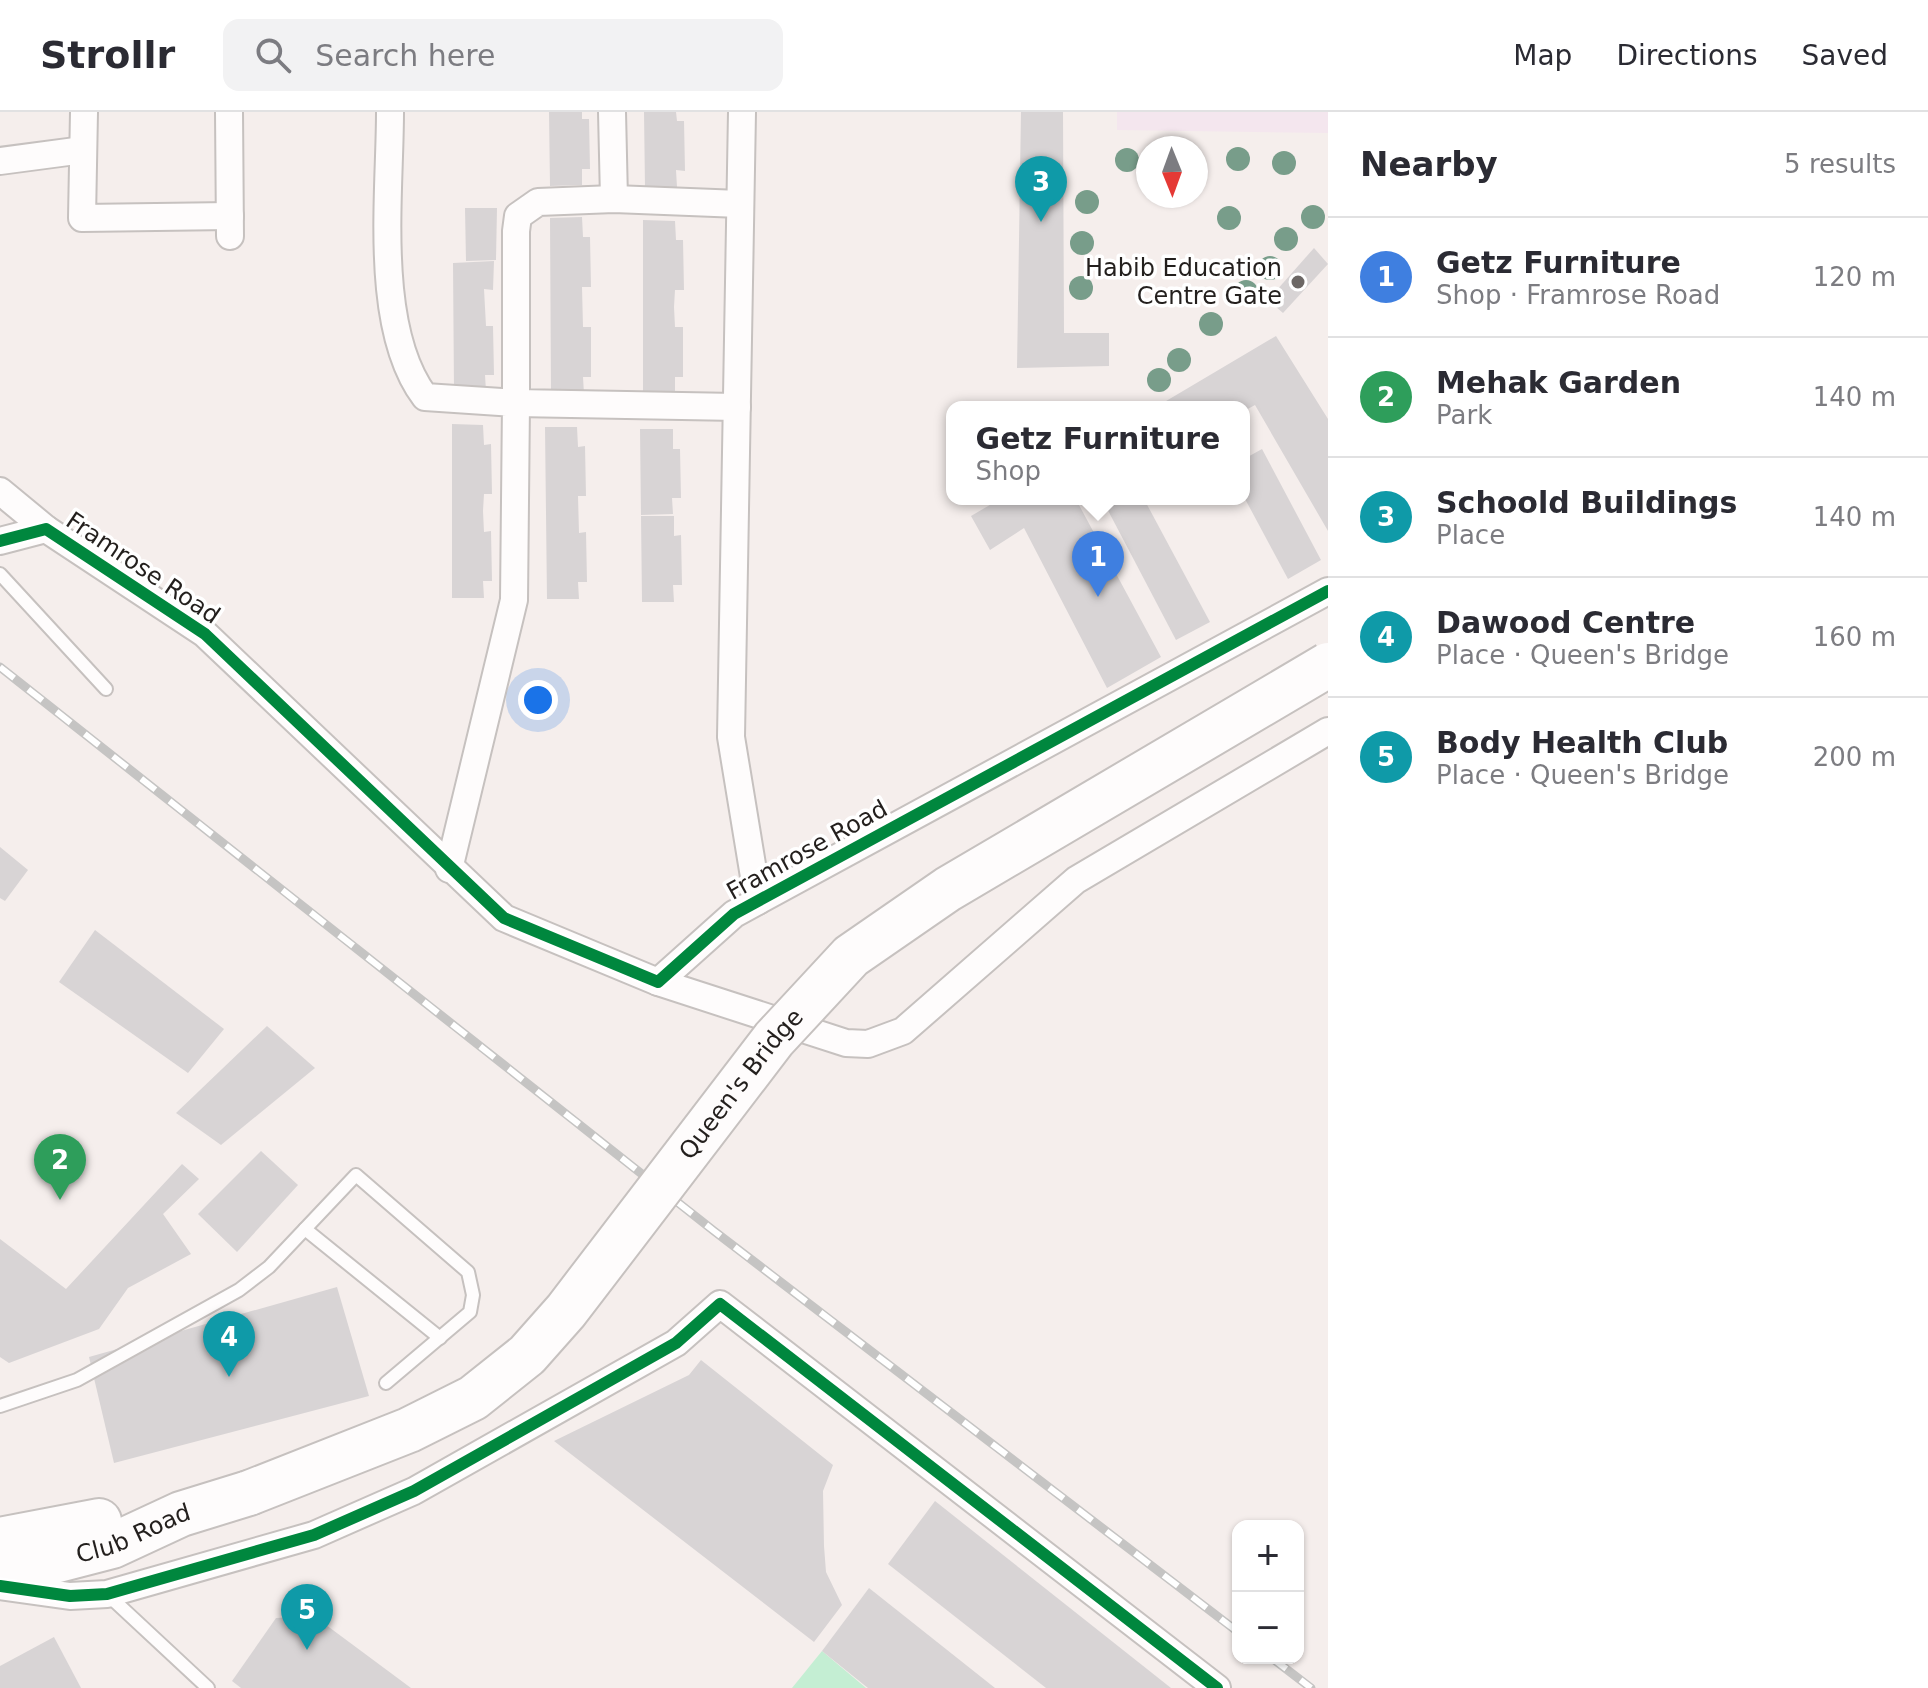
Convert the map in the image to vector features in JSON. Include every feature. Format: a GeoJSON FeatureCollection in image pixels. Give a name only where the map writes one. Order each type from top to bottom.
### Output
{"type":"FeatureCollection","features":[{"type":"Feature","properties":{"kind":"highway","name":"Queen's Bridge"},"geometry":{"type":"LineString","coordinates":[[181,1514],[249,1493],[409,1430],[473,1398],[527,1355],[566,1311],[774,1039],[851,956],[948,889],[1328,665]]}},
{"type":"Feature","properties":{"kind":"highway","name":"Club Road"},"geometry":{"type":"LineString","coordinates":[[0,1540],[112,1518],[181,1514]]}},
{"type":"Feature","properties":{"kind":"highway","name":"Club Road"},"geometry":{"type":"LineString","coordinates":[[0,1575],[112,1546],[181,1514]]}},
{"type":"Feature","properties":{"kind":"street"},"geometry":{"type":"LineString","coordinates":[[84,112],[82,218],[230,226],[229,112]]}},
{"type":"Feature","properties":{"kind":"street"},"geometry":{"type":"LineString","coordinates":[[390,112],[390,283],[413,381],[425,397],[516,403],[737,407]]}},
{"type":"Feature","properties":{"kind":"street"},"geometry":{"type":"LineString","coordinates":[[612,112],[614,199]]}},
{"type":"Feature","properties":{"kind":"street"},"geometry":{"type":"LineString","coordinates":[[742,112],[731,737],[758,901]]}},
{"type":"Feature","properties":{"kind":"street"},"geometry":{"type":"LineString","coordinates":[[0,161],[83,150]]}},
{"type":"Feature","properties":{"kind":"street"},"geometry":{"type":"LineString","coordinates":[[449,869],[514,600],[518,216],[538,202],[614,199],[740,204]]}},
{"type":"Feature","properties":{"kind":"street"},"geometry":{"type":"LineString","coordinates":[[0,491],[46,529]]}},
{"type":"Feature","properties":{"kind":"street","name":"Framrose Road"},"geometry":{"type":"LineString","coordinates":[[0,541],[46,529],[205,634],[504,918],[658,982],[734,914],[1328,591]]}},
{"type":"Feature","properties":{"kind":"street"},"geometry":{"type":"LineString","coordinates":[[658,982],[846,1043],[884,1041],[903,1031],[1076,880],[1328,731]]}},
{"type":"Feature","properties":{"kind":"street"},"geometry":{"type":"LineString","coordinates":[[0,1586],[70,1596],[107,1594],[314,1535],[414,1491],[676,1343],[720,1304],[1217,1688]]}},
{"type":"Feature","properties":{"kind":"lane"},"geometry":{"type":"LineString","coordinates":[[0,574],[106,689]]}},
{"type":"Feature","properties":{"kind":"lane"},"geometry":{"type":"LineString","coordinates":[[0,1406],[77,1380],[239,1290],[269,1267],[356,1175],[468,1272],[473,1295],[470,1312],[386,1383]]}},
{"type":"Feature","properties":{"kind":"lane"},"geometry":{"type":"LineString","coordinates":[[305,1229],[440,1338]]}},
{"type":"Feature","properties":{"kind":"lane"},"geometry":{"type":"LineString","coordinates":[[107,1594],[208,1688]]}},
{"type":"Feature","properties":{"kind":"shaded area"},"geometry":{"type":"Polygon","coordinates":[[[1117,112],[1328,112],[1328,133],[1117,130],[1117,112]]]}},
{"type":"Feature","properties":{"kind":"green space"},"geometry":{"type":"Polygon","coordinates":[[[822,1651],[866,1688],[792,1688],[822,1651]]]}},
{"type":"Feature","properties":{"kind":"building"},"geometry":{"type":"Polygon","coordinates":[[[549,112],[582,112],[582,119],[589,119],[590,169],[582,169],[582,185],[550,186],[549,112]]]}},
{"type":"Feature","properties":{"kind":"building"},"geometry":{"type":"Polygon","coordinates":[[[644,112],[676,112],[677,121],[684,121],[685,171],[676,170],[677,187],[645,188],[644,112]]]}},
{"type":"Feature","properties":{"kind":"building"},"geometry":{"type":"Polygon","coordinates":[[[1021,112],[1063,112],[1064,333],[1109,333],[1109,366],[1017,368],[1021,112]]]}},
{"type":"Feature","properties":{"kind":"building"},"geometry":{"type":"Polygon","coordinates":[[[465,208],[497,208],[496,260],[466,261],[465,208]]]}},
{"type":"Feature","properties":{"kind":"building"},"geometry":{"type":"Polygon","coordinates":[[[582,217],[583,237],[590,237],[591,287],[582,287],[583,327],[591,327],[591,377],[583,377],[584,394],[551,394],[550,218],[582,217]]]}},
{"type":"Feature","properties":{"kind":"building"},"geometry":{"type":"Polygon","coordinates":[[[643,220],[675,221],[676,240],[683,240],[684,290],[675,290],[674,307],[675,327],[683,327],[683,377],[675,377],[675,393],[643,394],[643,220]]]}},
{"type":"Feature","properties":{"kind":"building","name":"Habib Education Centre Gate"},"geometry":{"type":"Polygon","coordinates":[[[1314,248],[1328,264],[1283,313],[1268,300],[1314,248]]]}},
{"type":"Feature","properties":{"kind":"building"},"geometry":{"type":"Polygon","coordinates":[[[494,261],[493,290],[484,289],[486,326],[493,326],[494,375],[485,375],[486,391],[454,392],[453,263],[494,261]]]}},
{"type":"Feature","properties":{"kind":"building"},"geometry":{"type":"Polygon","coordinates":[[[1276,336],[1328,419],[1328,531],[1255,405],[1250,408],[1250,401],[1166,401],[1276,336]]]}},
{"type":"Feature","properties":{"kind":"building"},"geometry":{"type":"Polygon","coordinates":[[[452,424],[483,425],[484,445],[491,444],[492,494],[484,494],[483,511],[484,532],[491,531],[492,581],[483,581],[484,598],[452,598],[452,424]]]}},
{"type":"Feature","properties":{"kind":"building"},"geometry":{"type":"Polygon","coordinates":[[[545,427],[577,427],[578,447],[585,446],[586,496],[578,496],[579,533],[586,532],[587,582],[578,582],[579,599],[547,599],[545,427]]]}},
{"type":"Feature","properties":{"kind":"building"},"geometry":{"type":"Polygon","coordinates":[[[640,429],[673,429],[673,449],[680,449],[681,498],[672,498],[673,514],[641,515],[640,429]]]}},
{"type":"Feature","properties":{"kind":"building"},"geometry":{"type":"Polygon","coordinates":[[[1262,449],[1321,560],[1288,579],[1248,505],[1250,456],[1262,449]]]}},
{"type":"Feature","properties":{"kind":"building"},"geometry":{"type":"Polygon","coordinates":[[[990,505],[1079,505],[1161,657],[1107,688],[1024,528],[990,550],[971,516],[990,505]]]}},
{"type":"Feature","properties":{"kind":"building"},"geometry":{"type":"Polygon","coordinates":[[[1105,505],[1147,505],[1210,622],[1176,640],[1105,505]]]}},
{"type":"Feature","properties":{"kind":"building"},"geometry":{"type":"Polygon","coordinates":[[[641,516],[674,516],[674,536],[681,535],[682,585],[673,585],[674,602],[642,602],[641,516]]]}},
{"type":"Feature","properties":{"kind":"building"},"geometry":{"type":"Polygon","coordinates":[[[0,847],[28,870],[5,901],[0,898],[0,847]]]}},
{"type":"Feature","properties":{"kind":"building"},"geometry":{"type":"Polygon","coordinates":[[[95,930],[224,1029],[188,1073],[59,982],[95,930]]]}},
{"type":"Feature","properties":{"kind":"building"},"geometry":{"type":"Polygon","coordinates":[[[267,1026],[315,1068],[221,1145],[176,1113],[267,1026]]]}},
{"type":"Feature","properties":{"kind":"building"},"geometry":{"type":"Polygon","coordinates":[[[261,1151],[298,1185],[237,1252],[198,1214],[261,1151]]]}},
{"type":"Feature","properties":{"kind":"building"},"geometry":{"type":"Polygon","coordinates":[[[182,1164],[199,1179],[163,1214],[191,1254],[128,1288],[99,1329],[9,1363],[0,1357],[0,1239],[66,1289],[182,1164]]]}},
{"type":"Feature","properties":{"kind":"building"},"geometry":{"type":"Polygon","coordinates":[[[337,1287],[369,1396],[114,1463],[89,1357],[337,1287]]]}},
{"type":"Feature","properties":{"kind":"building"},"geometry":{"type":"Polygon","coordinates":[[[701,1360],[833,1465],[823,1491],[824,1546],[826,1572],[842,1605],[814,1642],[554,1441],[689,1375],[701,1360]]]}},
{"type":"Feature","properties":{"kind":"building"},"geometry":{"type":"Polygon","coordinates":[[[935,1501],[1171,1688],[1046,1688],[888,1564],[935,1501]]]}},
{"type":"Feature","properties":{"kind":"building"},"geometry":{"type":"Polygon","coordinates":[[[869,1588],[995,1688],[868,1688],[822,1651],[869,1588]]]}},
{"type":"Feature","properties":{"kind":"building"},"geometry":{"type":"Polygon","coordinates":[[[314,1616],[411,1688],[241,1688],[232,1681],[276,1618],[314,1616]]]}},
{"type":"Feature","properties":{"kind":"building"},"geometry":{"type":"Polygon","coordinates":[[[54,1637],[81,1688],[0,1688],[0,1666],[54,1637]]]}},
{"type":"Feature","properties":{"kind":"railway"},"geometry":{"type":"LineString","coordinates":[[0,667],[714,1231],[1232,1627]]}},
{"type":"Feature","properties":{"kind":"railway"},"geometry":{"type":"LineString","coordinates":[[1280,1664],[1311,1688]]}},
{"type":"Feature","properties":{"kind":"cycle path"},"geometry":{"type":"LineString","coordinates":[[0,541],[46,529],[205,634],[504,918],[658,982],[734,914],[1328,591]]}},
{"type":"Feature","properties":{"kind":"cycle path"},"geometry":{"type":"LineString","coordinates":[[0,1586],[70,1596],[107,1594],[314,1535],[414,1491],[676,1343],[720,1304],[1217,1688]]}},
{"type":"Feature","properties":{"kind":"place","name":"Schoold Buildings"},"geometry":{"type":"Point","coordinates":[1041,222]}},
{"type":"Feature","properties":{"kind":"place","name":"Habib Education Centre Gate"},"geometry":{"type":"Point","coordinates":[1298,282]}},
{"type":"Feature","properties":{"kind":"place","name":"Getz Furniture"},"geometry":{"type":"Point","coordinates":[1098,597]}},
{"type":"Feature","properties":{"kind":"place","name":"Mehak Garden"},"geometry":{"type":"Point","coordinates":[60,1200]}},
{"type":"Feature","properties":{"kind":"place","name":"Dawood Centre"},"geometry":{"type":"Point","coordinates":[229,1377]}},
{"type":"Feature","properties":{"kind":"place","name":"Body Health Club"},"geometry":{"type":"Point","coordinates":[307,1650]}}]}
